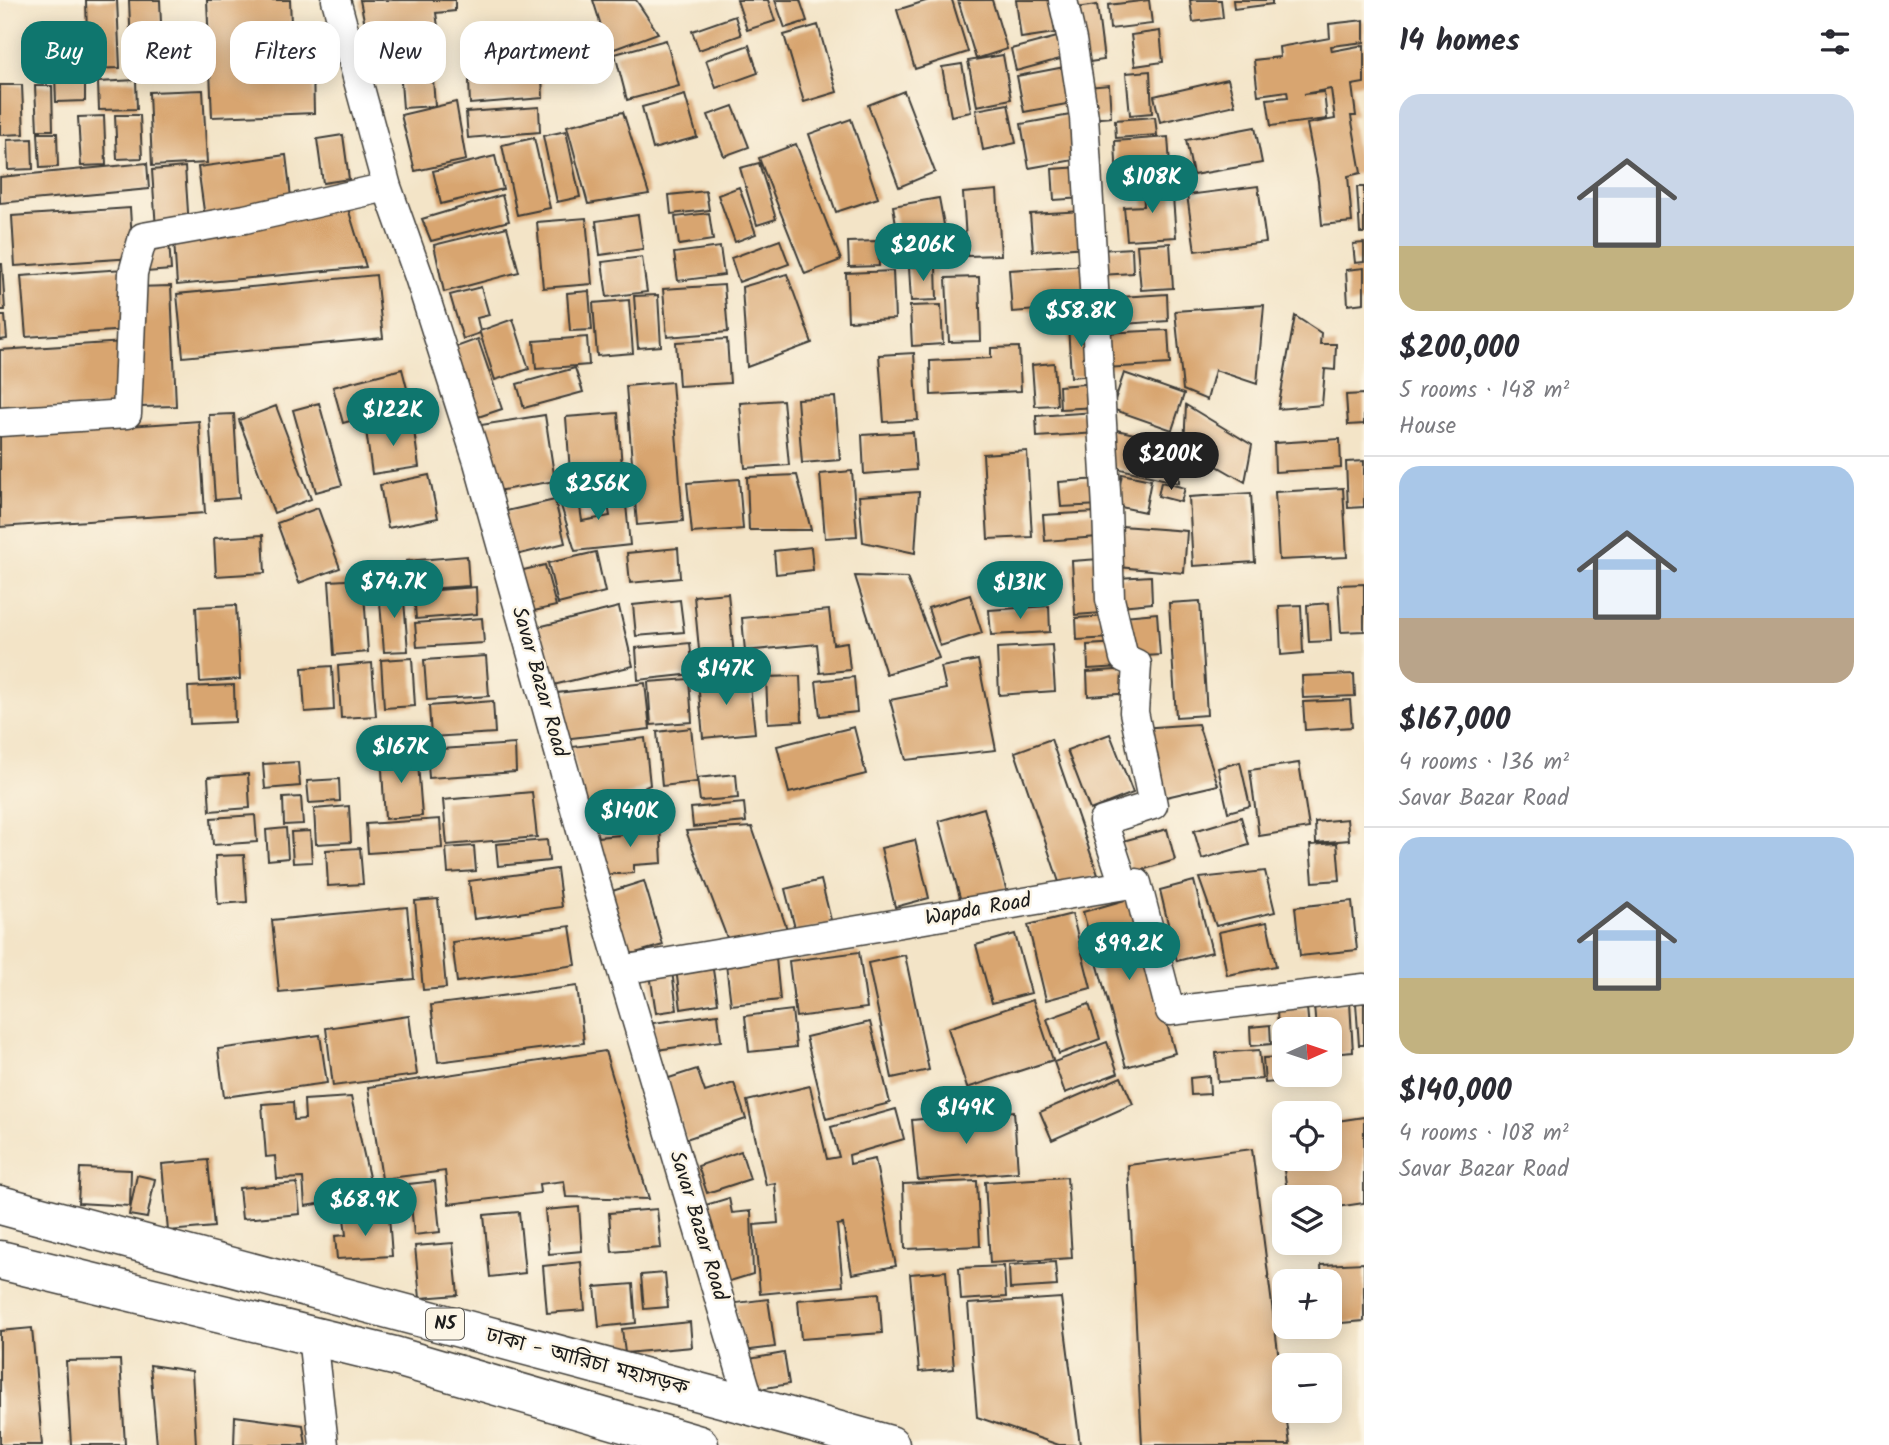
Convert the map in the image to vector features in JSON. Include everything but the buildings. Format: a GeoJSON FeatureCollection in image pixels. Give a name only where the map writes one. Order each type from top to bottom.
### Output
{"type":"FeatureCollection","features":[{"type":"Feature","properties":{"kind":"highway","name":"ঢাকা - আরিচা মহাসড়ক"},"geometry":{"type":"LineString","coordinates":[[0,1205],[890,1445]]}},
{"type":"Feature","properties":{"kind":"highway","name":"N5"},"geometry":{"type":"LineString","coordinates":[[0,1260],[394,1356],[699,1445]]}},
{"type":"Feature","properties":{"kind":"street","name":"Savar Bazar Road"},"geometry":{"type":"LineString","coordinates":[[336,0],[387,187],[478,461],[596,884],[751,1406]]}},
{"type":"Feature","properties":{"kind":"street"},"geometry":{"type":"LineString","coordinates":[[1063,0],[1084,117],[1110,599],[1124,658],[1137,663],[1134,712],[1153,805],[1103,821],[1124,885],[1137,883],[1170,1010],[1364,988]]}},
{"type":"Feature","properties":{"kind":"street"},"geometry":{"type":"LineString","coordinates":[[0,422],[127,414],[133,274],[144,237],[245,219],[387,187]]}},
{"type":"Feature","properties":{"kind":"street","name":"Wapda Road"},"geometry":{"type":"LineString","coordinates":[[622,970],[1124,885]]}},
{"type":"Feature","properties":{"kind":"street"},"geometry":{"type":"LineString","coordinates":[[312,1336],[324,1445]]}}]}
